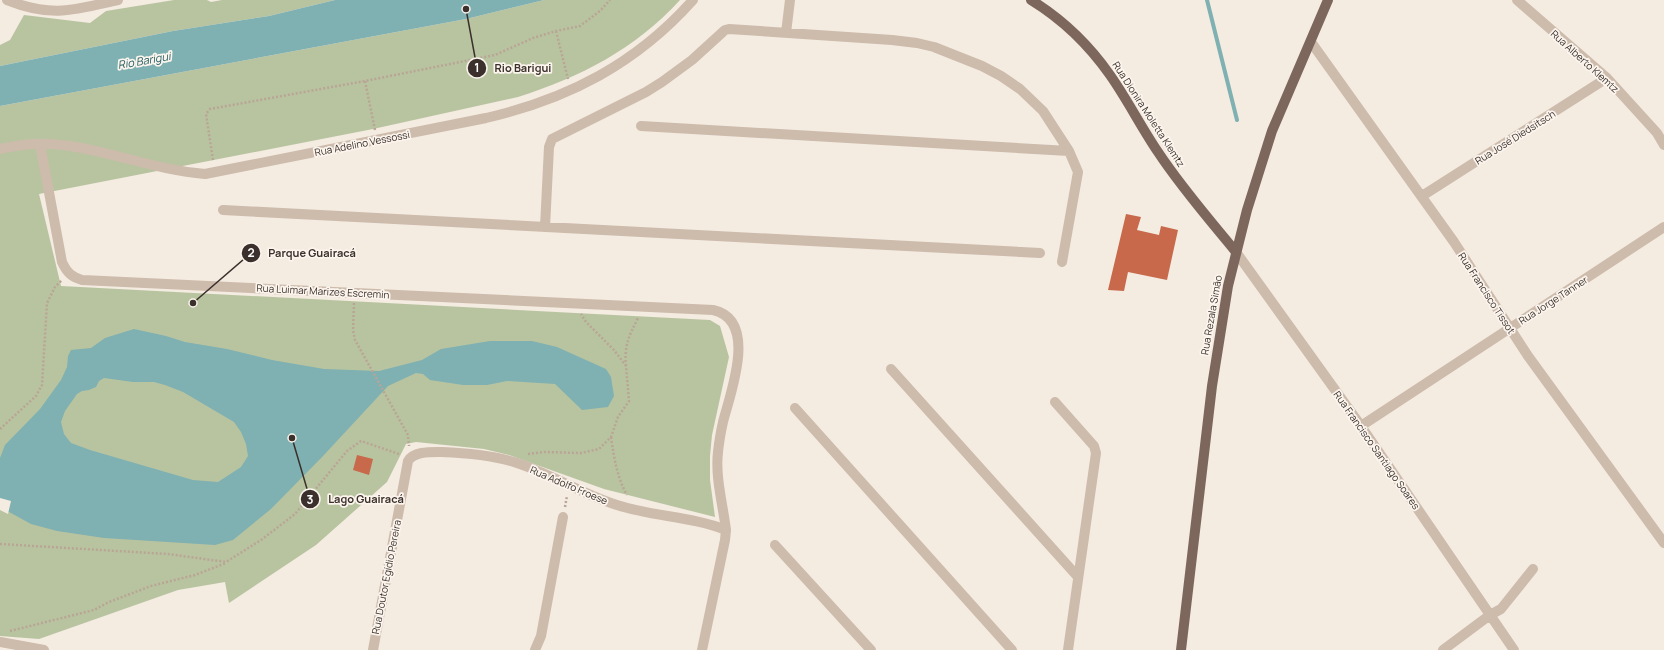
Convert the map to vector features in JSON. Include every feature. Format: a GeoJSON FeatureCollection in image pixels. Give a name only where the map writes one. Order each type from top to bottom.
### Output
{"type":"FeatureCollection","features":[{"type":"Feature","properties":{"kind":"main road","name":"Rua Dionira Moletta Klemtz"},"geometry":{"type":"LineString","coordinates":[[1031,0],[1060,20],[1078,36],[1110,74],[1143,130],[1172,173],[1236,252]]}},
{"type":"Feature","properties":{"kind":"main road","name":"Rua Rezala Simão"},"geometry":{"type":"LineString","coordinates":[[1181,650],[1217,346],[1228,286],[1255,182],[1272,131],[1328,0]]}},
{"type":"Feature","properties":{"kind":"street"},"geometry":{"type":"LineString","coordinates":[[8,0],[30,8],[54,12],[118,0]]}},
{"type":"Feature","properties":{"kind":"street","name":"Rua Adelino Vessossi"},"geometry":{"type":"LineString","coordinates":[[0,148],[51,144],[183,171],[206,174],[506,113],[571,91],[608,71],[662,30],[693,0]]}},
{"type":"Feature","properties":{"kind":"street"},"geometry":{"type":"LineString","coordinates":[[786,33],[790,0]]}},
{"type":"Feature","properties":{"kind":"street","name":"Rua Alberto Klemtz"},"geometry":{"type":"LineString","coordinates":[[1516,0],[1607,78],[1657,133],[1664,145]]}},
{"type":"Feature","properties":{"kind":"street"},"geometry":{"type":"LineString","coordinates":[[545,227],[550,147],[552,139],[646,92],[692,60],[725,30],[729,29],[910,42],[934,47],[967,60],[1001,76],[1020,89],[1032,100],[1052,124],[1069,151],[1078,172],[1062,262]]}},
{"type":"Feature","properties":{"kind":"street","name":"Rua Francisco Tissot"},"geometry":{"type":"LineString","coordinates":[[1311,42],[1454,242],[1528,356],[1664,543]]}},
{"type":"Feature","properties":{"kind":"street","name":"Rua José Diedsitsch"},"geometry":{"type":"LineString","coordinates":[[1422,196],[1607,78]]}},
{"type":"Feature","properties":{"kind":"street"},"geometry":{"type":"LineString","coordinates":[[641,126],[1069,151]]}},
{"type":"Feature","properties":{"kind":"street"},"geometry":{"type":"LineString","coordinates":[[40,144],[62,262],[70,274]]}},
{"type":"Feature","properties":{"kind":"street"},"geometry":{"type":"LineString","coordinates":[[223,210],[1040,253]]}},
{"type":"Feature","properties":{"kind":"street","name":"Rua Jorge Tanner"},"geometry":{"type":"LineString","coordinates":[[1361,426],[1664,227]]}},
{"type":"Feature","properties":{"kind":"street","name":"Rua Francisco Santiago Soares"},"geometry":{"type":"LineString","coordinates":[[1236,252],[1361,426],[1514,650]]}},
{"type":"Feature","properties":{"kind":"street","name":"Rua Luimar Marizes Escremin"},"geometry":{"type":"LineString","coordinates":[[70,274],[82,280],[713,310],[725,315],[730,320],[738,337],[739,347],[736,376],[723,422],[718,453],[718,467],[726,530]]}},
{"type":"Feature","properties":{"kind":"street"},"geometry":{"type":"LineString","coordinates":[[891,369],[1078,577]]}},
{"type":"Feature","properties":{"kind":"street"},"geometry":{"type":"LineString","coordinates":[[1055,402],[1096,449],[1068,650]]}},
{"type":"Feature","properties":{"kind":"street"},"geometry":{"type":"LineString","coordinates":[[795,408],[1012,650]]}},
{"type":"Feature","properties":{"kind":"street","name":"Rua Adolfo Froese"},"geometry":{"type":"LineString","coordinates":[[410,458],[421,453],[435,452],[475,454],[499,458],[537,471],[605,501],[636,510],[695,520],[726,530]]}},
{"type":"Feature","properties":{"kind":"street","name":"Rua Doutor Egídio Pereira"},"geometry":{"type":"LineString","coordinates":[[373,650],[408,461],[410,458]]}},
{"type":"Feature","properties":{"kind":"street"},"geometry":{"type":"LineString","coordinates":[[535,650],[541,636],[563,517]]}},
{"type":"Feature","properties":{"kind":"street"},"geometry":{"type":"LineString","coordinates":[[702,650],[726,530]]}},
{"type":"Feature","properties":{"kind":"street"},"geometry":{"type":"LineString","coordinates":[[775,545],[871,650]]}},
{"type":"Feature","properties":{"kind":"street"},"geometry":{"type":"LineString","coordinates":[[1442,650],[1490,615],[1501,609],[1533,569]]}},
{"type":"Feature","properties":{"kind":"street"},"geometry":{"type":"LineString","coordinates":[[541,636],[542,650]]}},
{"type":"Feature","properties":{"kind":"street"},"geometry":{"type":"LineString","coordinates":[[1,642],[44,650]]}},
{"type":"Feature","properties":{"kind":"path"},"geometry":{"type":"LineString","coordinates":[[215,173],[206,114],[210,109],[365,82],[495,55],[533,38],[580,26],[610,0]]}},
{"type":"Feature","properties":{"kind":"path"},"geometry":{"type":"LineString","coordinates":[[556,31],[571,91]]}},
{"type":"Feature","properties":{"kind":"path"},"geometry":{"type":"LineString","coordinates":[[365,82],[378,140]]}},
{"type":"Feature","properties":{"kind":"path"},"geometry":{"type":"LineString","coordinates":[[0,429],[36,396],[42,385],[47,303],[54,287],[70,274]]}},
{"type":"Feature","properties":{"kind":"path"},"geometry":{"type":"LineString","coordinates":[[1,642],[4,633],[94,610],[109,602],[151,586],[195,575],[226,562],[261,540],[295,514],[346,451],[361,441],[410,458],[408,435],[355,340],[353,330],[355,293]]}},
{"type":"Feature","properties":{"kind":"path"},"geometry":{"type":"LineString","coordinates":[[573,304],[586,322],[614,350],[626,366]]}},
{"type":"Feature","properties":{"kind":"path"},"geometry":{"type":"LineString","coordinates":[[636,510],[622,485],[615,467],[611,437],[618,417],[628,401],[625,351],[627,340],[644,307]]}},
{"type":"Feature","properties":{"kind":"path"},"geometry":{"type":"LineString","coordinates":[[522,455],[545,452],[581,453],[598,449],[611,437]]}},
{"type":"Feature","properties":{"kind":"path"},"geometry":{"type":"LineString","coordinates":[[563,517],[569,486]]}},
{"type":"Feature","properties":{"kind":"path"},"geometry":{"type":"LineString","coordinates":[[0,544],[168,554],[226,562]]}},
{"type":"Feature","properties":{"kind":"green space"},"geometry":{"type":"Polygon","coordinates":[[[174,0],[207,0],[211,2],[222,0],[335,0],[269,16],[173,31],[0,66],[0,45],[10,40],[24,15],[90,23],[106,11],[174,0]]]}},
{"type":"Feature","properties":{"kind":"green space"},"geometry":{"type":"Polygon","coordinates":[[[544,0],[680,0],[645,33],[606,59],[564,80],[518,97],[373,129],[39,194],[61,286],[710,320],[720,326],[729,357],[712,435],[710,456],[710,480],[715,517],[604,489],[509,455],[484,449],[416,442],[406,444],[387,482],[316,545],[229,603],[225,582],[178,590],[39,639],[0,636],[0,106],[466,19],[544,0]]]}},
{"type":"Feature","properties":{"kind":"water"},"geometry":{"type":"Polygon","coordinates":[[[335,0],[544,0],[466,19],[0,106],[0,66],[173,31],[269,16],[335,0]]]}},
{"type":"Feature","properties":{"kind":"water"},"geometry":{"type":"Polygon","coordinates":[[[134,329],[185,342],[324,369],[379,371],[422,360],[441,349],[490,341],[532,341],[557,347],[606,369],[611,377],[614,396],[608,407],[582,410],[555,384],[507,381],[487,385],[463,385],[430,380],[423,374],[416,373],[388,386],[271,509],[233,540],[215,545],[104,538],[57,531],[31,524],[0,507],[0,458],[5,445],[40,409],[61,380],[67,367],[68,356],[71,350],[91,348],[105,338],[134,329]],[[104,378],[99,381],[96,387],[77,394],[65,411],[61,422],[64,434],[71,443],[193,480],[218,482],[241,467],[248,456],[246,444],[241,432],[234,422],[183,392],[154,382],[133,382],[104,378]]]}},
{"type":"Feature","properties":{"kind":"pier"},"geometry":{"type":"Polygon","coordinates":[[[0,498],[11,501],[8,514],[0,510],[0,498]]]}},
{"type":"Feature","properties":{"kind":"building"},"geometry":{"type":"Polygon","coordinates":[[[1126,214],[1141,217],[1137,230],[1159,235],[1161,226],[1178,230],[1167,280],[1128,272],[1124,291],[1108,290],[1126,214]]]}},
{"type":"Feature","properties":{"kind":"building"},"geometry":{"type":"Polygon","coordinates":[[[357,455],[373,459],[369,475],[353,470],[357,455]]]}},
{"type":"Feature","properties":{"kind":"waterway"},"geometry":{"type":"LineString","coordinates":[[1207,0],[1237,120]]}},
{"type":"Feature","properties":{"kind":"place","name":"Rio Barigui"},"geometry":{"type":"Point","coordinates":[466,9]}},
{"type":"Feature","properties":{"kind":"place","name":"Parque Guairacá"},"geometry":{"type":"Point","coordinates":[193,303]}},
{"type":"Feature","properties":{"kind":"place","name":"Lago Guairacá"},"geometry":{"type":"Point","coordinates":[292,438]}}]}
